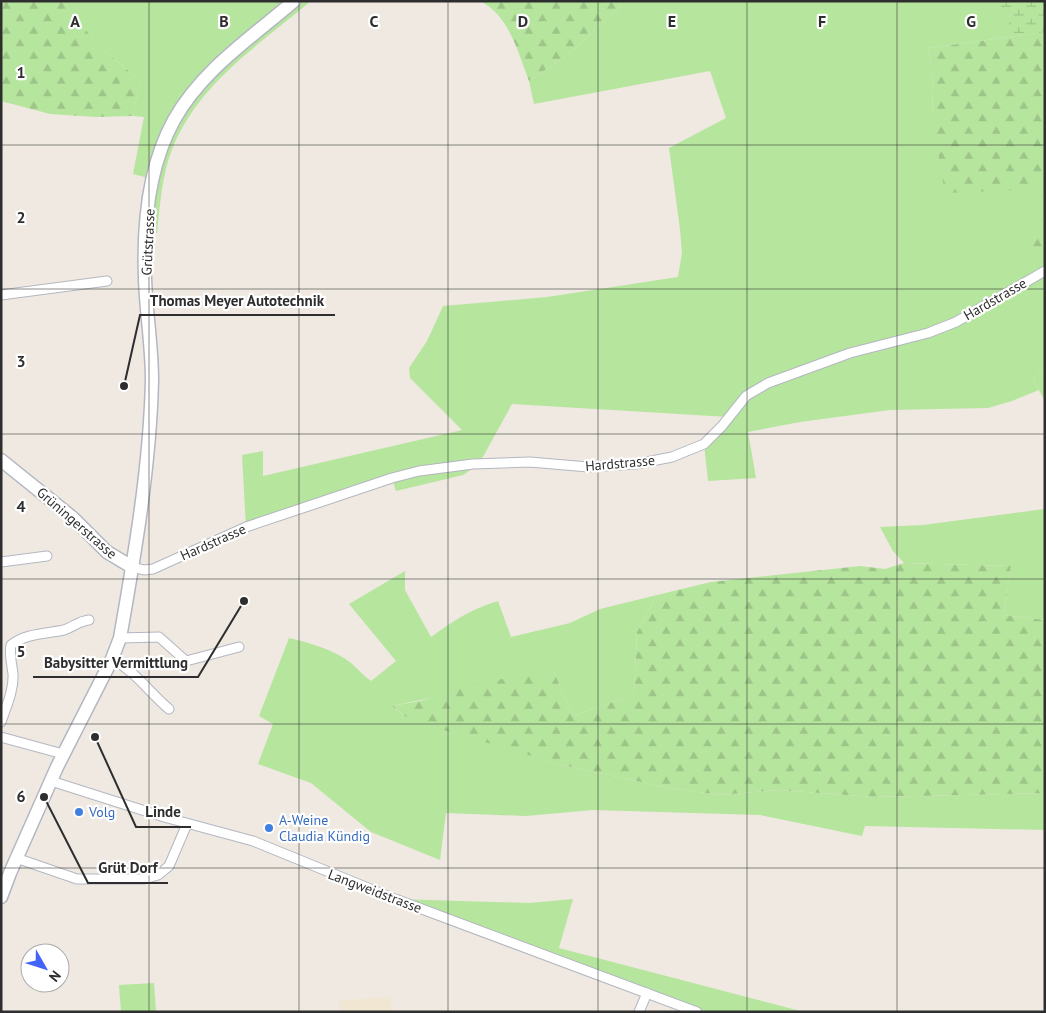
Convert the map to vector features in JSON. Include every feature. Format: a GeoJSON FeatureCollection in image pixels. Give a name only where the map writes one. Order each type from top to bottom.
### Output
{"type":"FeatureCollection","features":[{"type":"Feature","properties":{"kind":"main road","name":"Grütstrasse"},"geometry":{"type":"LineString","coordinates":[[132,567],[146,460],[152,379],[145,278],[146,233],[156,164],[163,143],[174,122],[198,85],[218,64],[294,1]]}},
{"type":"Feature","properties":{"kind":"main road","name":"Grüningerstrasse"},"geometry":{"type":"LineString","coordinates":[[1,460],[74,518],[107,552],[132,567],[120,638],[112,659],[63,754],[16,858],[1,898]]}},
{"type":"Feature","properties":{"kind":"street","name":"Hardstrasse"},"geometry":{"type":"LineString","coordinates":[[132,567],[144,570],[153,569],[246,527],[392,478],[419,471],[473,464],[530,462],[588,467],[636,464],[672,457],[704,444],[722,426],[746,396],[768,384],[850,353],[928,333],[956,322],[1045,271]]}},
{"type":"Feature","properties":{"kind":"street"},"geometry":{"type":"LineString","coordinates":[[1,294],[107,281]]}},
{"type":"Feature","properties":{"kind":"street"},"geometry":{"type":"LineString","coordinates":[[1,562],[47,556]]}},
{"type":"Feature","properties":{"kind":"street"},"geometry":{"type":"LineString","coordinates":[[1,722],[13,674],[9,653],[11,645],[36,633],[66,629],[81,621],[89,620]]}},
{"type":"Feature","properties":{"kind":"street"},"geometry":{"type":"LineString","coordinates":[[120,638],[159,637],[186,660],[239,647]]}},
{"type":"Feature","properties":{"kind":"street"},"geometry":{"type":"LineString","coordinates":[[112,659],[136,675],[153,695],[169,709]]}},
{"type":"Feature","properties":{"kind":"street"},"geometry":{"type":"LineString","coordinates":[[1,737],[63,754]]}},
{"type":"Feature","properties":{"kind":"street","name":"Langweidstrasse"},"geometry":{"type":"LineString","coordinates":[[51,781],[187,824],[252,842],[395,899],[697,1012]]}},
{"type":"Feature","properties":{"kind":"street"},"geometry":{"type":"LineString","coordinates":[[16,858],[77,879],[144,879],[158,875],[169,866],[187,824]]}},
{"type":"Feature","properties":{"kind":"street"},"geometry":{"type":"LineString","coordinates":[[639,1012],[648,993]]}},
{"type":"Feature","properties":{"kind":"shaded area"},"geometry":{"type":"Polygon","coordinates":[[[390,997],[392,1012],[340,1012],[339,1001],[390,997]]]}},
{"type":"Feature","properties":{"kind":"green space"},"geometry":{"type":"Polygon","coordinates":[[[1,1],[71,1],[68,9],[101,48],[140,80],[133,116],[96,117],[50,114],[1,101],[1,1]]]}},
{"type":"Feature","properties":{"kind":"green space"},"geometry":{"type":"Polygon","coordinates":[[[71,1],[311,1],[233,66],[198,103],[184,124],[166,168],[157,233],[146,233],[153,179],[133,174],[144,117],[133,116],[140,80],[101,48],[67,9],[71,1]]]}},
{"type":"Feature","properties":{"kind":"green space"},"geometry":{"type":"Polygon","coordinates":[[[480,1],[623,1],[618,9],[571,52],[529,81],[517,47],[506,26],[499,16],[480,1]]]}},
{"type":"Feature","properties":{"kind":"green space"},"geometry":{"type":"Polygon","coordinates":[[[623,1],[1045,1],[1045,32],[929,48],[933,89],[932,118],[1041,189],[1041,228],[1045,271],[1045,367],[1033,379],[1039,390],[988,408],[890,410],[800,422],[748,432],[756,478],[708,481],[704,444],[729,417],[512,404],[479,464],[463,475],[396,491],[392,478],[246,527],[242,455],[263,451],[263,476],[462,430],[410,378],[409,368],[427,341],[443,306],[547,297],[678,277],[682,253],[669,148],[726,118],[710,71],[534,104],[529,81],[571,52],[618,9],[623,1]]]}},
{"type":"Feature","properties":{"kind":"green space"},"geometry":{"type":"Polygon","coordinates":[[[989,1],[1045,1],[1045,32],[1015,36],[1001,6],[989,1]]]}},
{"type":"Feature","properties":{"kind":"green space"},"geometry":{"type":"Polygon","coordinates":[[[1045,32],[1045,271],[1042,272],[1029,244],[1041,228],[1041,189],[945,193],[932,118],[933,89],[929,48],[1045,32]]]}},
{"type":"Feature","properties":{"kind":"green space"},"geometry":{"type":"Polygon","coordinates":[[[1045,367],[1045,401],[1033,379],[1045,367]]]}},
{"type":"Feature","properties":{"kind":"green space"},"geometry":{"type":"Polygon","coordinates":[[[1045,509],[1045,620],[1004,615],[1011,566],[904,563],[893,551],[880,527],[923,525],[1045,509]]]}},
{"type":"Feature","properties":{"kind":"green space"},"geometry":{"type":"Polygon","coordinates":[[[904,563],[1011,566],[1004,615],[1045,620],[1045,793],[873,797],[779,790],[720,795],[664,787],[562,765],[420,723],[406,717],[392,706],[420,701],[482,682],[554,672],[573,716],[634,694],[637,632],[657,595],[711,582],[860,566],[885,569],[904,563]]]}},
{"type":"Feature","properties":{"kind":"green space"},"geometry":{"type":"Polygon","coordinates":[[[405,571],[405,590],[431,637],[463,616],[498,601],[511,637],[570,623],[600,609],[657,595],[637,632],[634,694],[573,716],[554,672],[392,706],[406,717],[562,765],[664,787],[720,795],[779,790],[873,797],[1045,793],[1045,830],[865,826],[862,836],[760,815],[593,810],[526,816],[446,813],[440,860],[371,832],[311,783],[258,764],[273,724],[259,716],[289,638],[313,644],[337,654],[351,663],[371,681],[396,661],[349,604],[405,571]]]}},
{"type":"Feature","properties":{"kind":"green space"},"geometry":{"type":"Polygon","coordinates":[[[395,899],[529,903],[573,899],[559,948],[804,1012],[697,1012],[395,899]]]}},
{"type":"Feature","properties":{"kind":"green space"},"geometry":{"type":"Polygon","coordinates":[[[154,983],[156,1012],[121,1012],[119,985],[154,983]]]}},
{"type":"Feature","properties":{"kind":"place","name":"Thomas Meyer Autotechnik"},"geometry":{"type":"Point","coordinates":[124,386]}},
{"type":"Feature","properties":{"kind":"place","name":"Babysitter Vermittlung"},"geometry":{"type":"Point","coordinates":[244,601]}},
{"type":"Feature","properties":{"kind":"place","name":"Linde"},"geometry":{"type":"Point","coordinates":[95,737]}},
{"type":"Feature","properties":{"kind":"place","name":"Grüt Dorf"},"geometry":{"type":"Point","coordinates":[44,797]}},
{"type":"Feature","properties":{"kind":"place","name":"Volg"},"geometry":{"type":"Point","coordinates":[79,812]}},
{"type":"Feature","properties":{"kind":"place","name":"A-Weine Claudia Kündig"},"geometry":{"type":"Point","coordinates":[269,828]}}]}
